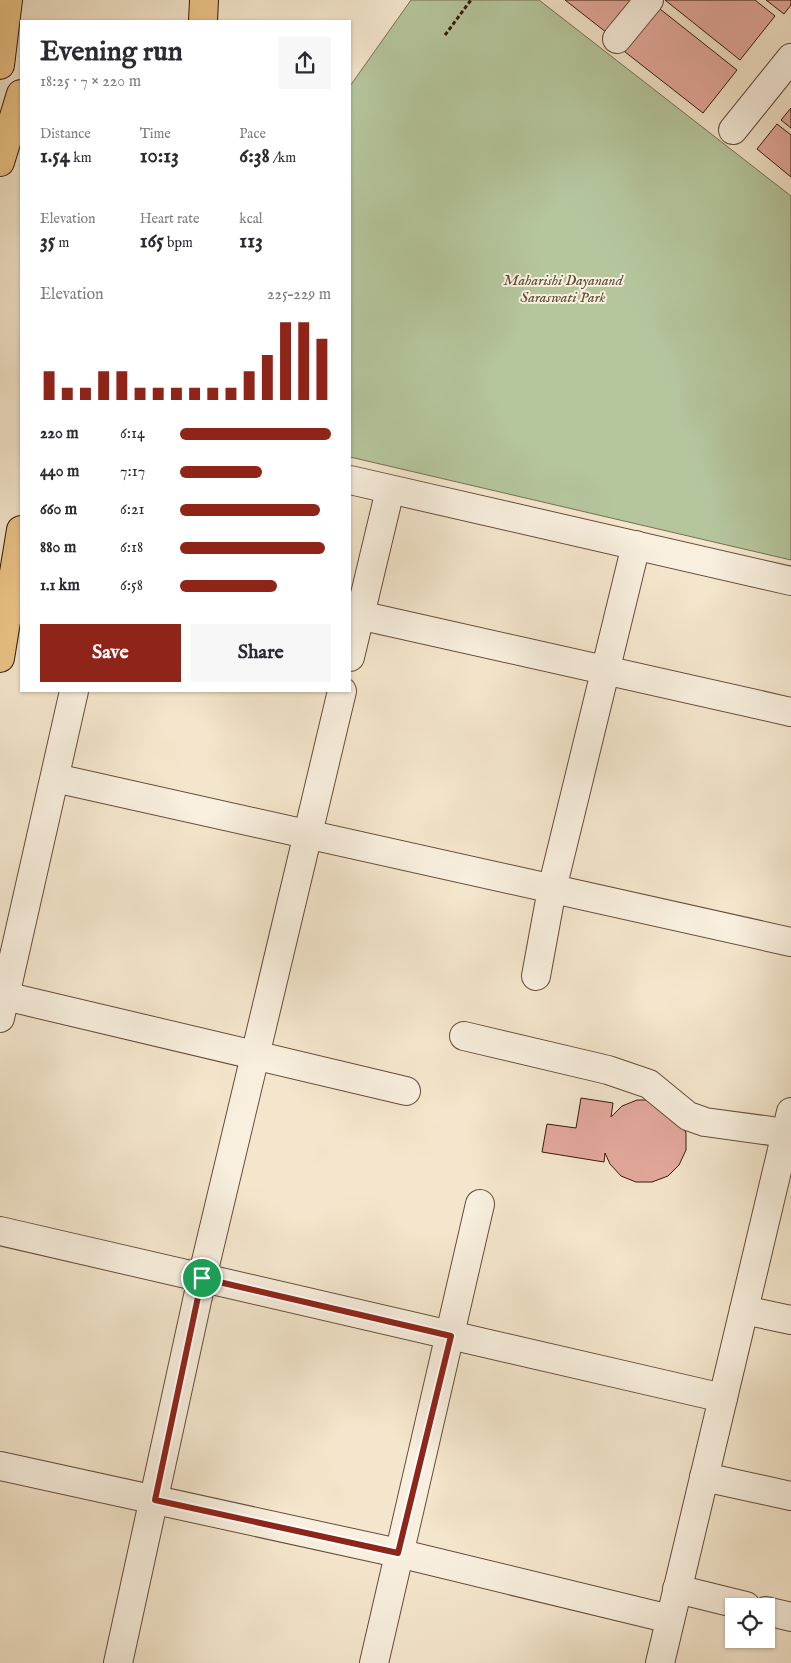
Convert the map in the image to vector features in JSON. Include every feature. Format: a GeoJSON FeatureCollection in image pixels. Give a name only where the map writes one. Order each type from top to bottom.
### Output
{"type":"FeatureCollection","features":[{"type":"Feature","properties":{"kind":"main road"},"geometry":{"type":"LineString","coordinates":[[0,65],[8,0]]}},
{"type":"Feature","properties":{"kind":"main road"},"geometry":{"type":"LineString","coordinates":[[203,20],[204,0]]}},
{"type":"Feature","properties":{"kind":"main road"},"geometry":{"type":"LineString","coordinates":[[0,162],[20,97]]}},
{"type":"Feature","properties":{"kind":"main road"},"geometry":{"type":"LineString","coordinates":[[0,658],[6,583],[20,534]]}},
{"type":"Feature","properties":{"kind":"street"},"geometry":{"type":"LineString","coordinates":[[617,39],[649,0]]}},
{"type":"Feature","properties":{"kind":"street"},"geometry":{"type":"LineString","coordinates":[[733,130],[791,58]]}},
{"type":"Feature","properties":{"kind":"street"},"geometry":{"type":"LineString","coordinates":[[351,480],[791,581]]}},
{"type":"Feature","properties":{"kind":"street"},"geometry":{"type":"LineString","coordinates":[[351,648],[355,614],[390,490]]}},
{"type":"Feature","properties":{"kind":"street"},"geometry":{"type":"LineString","coordinates":[[536,976],[552,889],[636,545]]}},
{"type":"Feature","properties":{"kind":"street"},"geometry":{"type":"LineString","coordinates":[[355,614],[791,712]]}},
{"type":"Feature","properties":{"kind":"street"},"geometry":{"type":"LineString","coordinates":[[74,692],[2,1007],[255,1056],[406,1091]]}},
{"type":"Feature","properties":{"kind":"street"},"geometry":{"type":"LineString","coordinates":[[118,1663],[202,1278],[342,692]]}},
{"type":"Feature","properties":{"kind":"street"},"geometry":{"type":"LineString","coordinates":[[54,778],[791,942]]}},
{"type":"Feature","properties":{"kind":"street"},"geometry":{"type":"LineString","coordinates":[[464,1036],[608,1070],[649,1084],[688,1116],[705,1122],[789,1123],[784,1171],[744,1310],[660,1663]]}},
{"type":"Feature","properties":{"kind":"street"},"geometry":{"type":"LineString","coordinates":[[374,1663],[480,1204]]}},
{"type":"Feature","properties":{"kind":"street"},"geometry":{"type":"LineString","coordinates":[[0,1231],[723,1398]]}},
{"type":"Feature","properties":{"kind":"street"},"geometry":{"type":"LineString","coordinates":[[744,1310],[791,1320]]}},
{"type":"Feature","properties":{"kind":"street"},"geometry":{"type":"LineString","coordinates":[[0,1466],[398,1553],[670,1619]]}},
{"type":"Feature","properties":{"kind":"street"},"geometry":{"type":"LineString","coordinates":[[704,1477],[791,1496]]}},
{"type":"Feature","properties":{"kind":"street"},"geometry":{"type":"LineString","coordinates":[[677,1589],[725,1601]]}},
{"type":"Feature","properties":{"kind":"street"},"geometry":{"type":"LineString","coordinates":[[775,1613],[791,1617]]}},
{"type":"Feature","properties":{"kind":"path"},"geometry":{"type":"LineString","coordinates":[[445,35],[471,0]]}},
{"type":"Feature","properties":{"kind":"green space","name":"Maharishi Dayanand Saraswati Park"},"geometry":{"type":"Polygon","coordinates":[[[411,0],[539,0],[791,196],[791,560],[351,457],[351,85],[411,0]]]}},
{"type":"Feature","properties":{"kind":"building"},"geometry":{"type":"Polygon","coordinates":[[[565,0],[639,0],[611,36],[565,0]]]}},
{"type":"Feature","properties":{"kind":"building"},"geometry":{"type":"Polygon","coordinates":[[[665,0],[755,0],[775,16],[740,60],[665,0]]]}},
{"type":"Feature","properties":{"kind":"building"},"geometry":{"type":"Polygon","coordinates":[[[766,0],[791,0],[791,5],[784,14],[766,0]]]}},
{"type":"Feature","properties":{"kind":"building"},"geometry":{"type":"Polygon","coordinates":[[[655,5],[737,70],[703,113],[620,48],[655,5]]]}},
{"type":"Feature","properties":{"kind":"building"},"geometry":{"type":"Polygon","coordinates":[[[791,108],[791,128],[781,120],[791,108]]]}},
{"type":"Feature","properties":{"kind":"building"},"geometry":{"type":"Polygon","coordinates":[[[777,124],[791,135],[791,177],[757,149],[777,124]]]}},
{"type":"Feature","properties":{"kind":"building"},"geometry":{"type":"Polygon","coordinates":[[[581,1098],[613,1103],[611,1117],[622,1106],[637,1100],[654,1100],[680,1118],[686,1133],[686,1150],[679,1165],[668,1176],[652,1182],[636,1182],[621,1176],[610,1164],[605,1153],[604,1162],[542,1152],[547,1124],[576,1128],[581,1098]]]}},
{"type":"Feature","properties":{"kind":"route"},"geometry":{"type":"LineString","coordinates":[[202,1278],[451,1336],[398,1553],[155,1500],[202,1278]]}}]}
